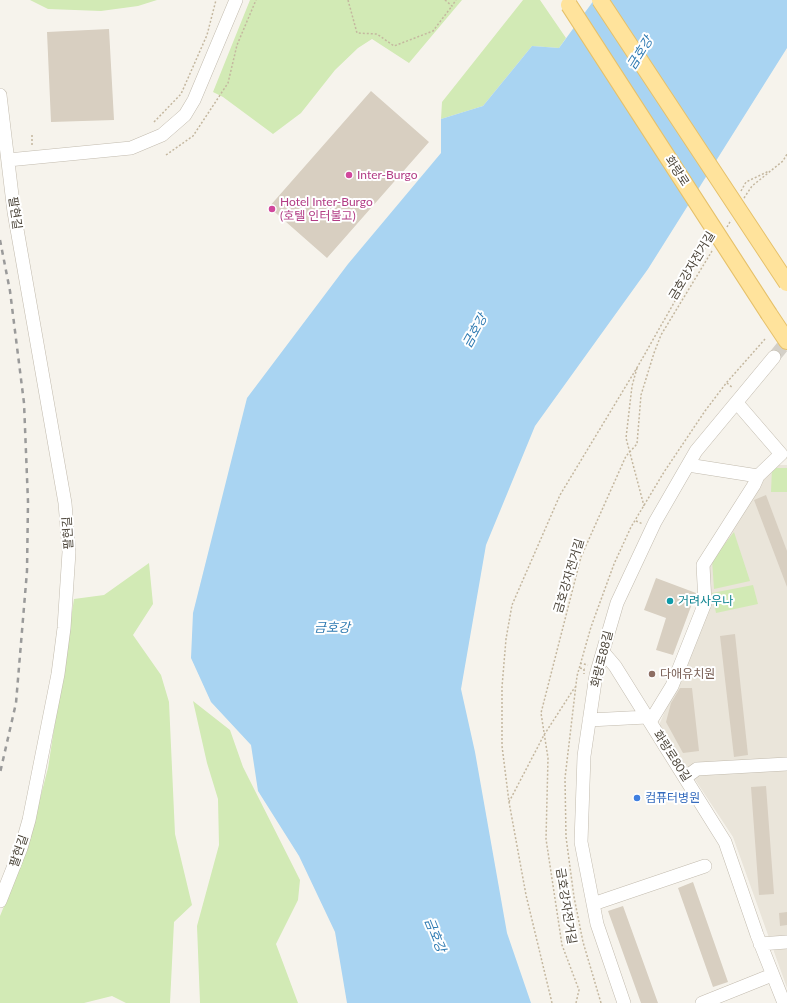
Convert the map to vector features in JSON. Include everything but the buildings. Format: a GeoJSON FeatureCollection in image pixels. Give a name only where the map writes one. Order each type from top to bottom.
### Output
{"type":"FeatureCollection","features":[{"type":"Feature","properties":{"kind":"main road"},"geometry":{"type":"LineString","coordinates":[[600,0],[787,283]]}},
{"type":"Feature","properties":{"kind":"main road","name":"화랑로"},"geometry":{"type":"LineString","coordinates":[[567,2],[787,342]]}},
{"type":"Feature","properties":{"kind":"street"},"geometry":{"type":"LineString","coordinates":[[8,160],[131,148],[162,135],[185,115],[194,100],[236,0]]}},
{"type":"Feature","properties":{"kind":"street","name":"팔현길"},"geometry":{"type":"LineString","coordinates":[[0,95],[14,212],[66,503],[69,552],[64,628],[58,674],[34,796],[21,848],[0,901]]}},
{"type":"Feature","properties":{"kind":"street","name":"화랑로88길"},"geometry":{"type":"LineString","coordinates":[[624,1003],[597,924],[581,842],[584,756],[596,675],[617,603],[655,522],[696,452],[774,357]]}},
{"type":"Feature","properties":{"kind":"street","name":"화랑로80길"},"geometry":{"type":"LineString","coordinates":[[737,402],[781,454],[758,476],[754,485],[703,565],[705,603],[672,686],[649,720],[686,777],[725,842],[760,944],[784,1003]]}},
{"type":"Feature","properties":{"kind":"street"},"geometry":{"type":"LineString","coordinates":[[688,465],[758,476]]}},
{"type":"Feature","properties":{"kind":"street"},"geometry":{"type":"LineString","coordinates":[[603,652],[615,666],[649,720]]}},
{"type":"Feature","properties":{"kind":"street"},"geometry":{"type":"LineString","coordinates":[[589,720],[649,720]]}},
{"type":"Feature","properties":{"kind":"street"},"geometry":{"type":"LineString","coordinates":[[686,777],[697,769],[787,764]]}},
{"type":"Feature","properties":{"kind":"street"},"geometry":{"type":"LineString","coordinates":[[593,904],[705,866]]}},
{"type":"Feature","properties":{"kind":"street"},"geometry":{"type":"LineString","coordinates":[[760,944],[787,942]]}},
{"type":"Feature","properties":{"kind":"street"},"geometry":{"type":"LineString","coordinates":[[702,1003],[772,975]]}},
{"type":"Feature","properties":{"kind":"path"},"geometry":{"type":"LineString","coordinates":[[154,122],[181,94],[207,35],[216,0]]}},
{"type":"Feature","properties":{"kind":"path"},"geometry":{"type":"LineString","coordinates":[[166,155],[193,136],[228,83],[237,45],[256,0]]}},
{"type":"Feature","properties":{"kind":"path"},"geometry":{"type":"LineString","coordinates":[[348,0],[357,33],[377,34],[394,46],[433,31],[456,0]]}},
{"type":"Feature","properties":{"kind":"path"},"geometry":{"type":"LineString","coordinates":[[445,0],[452,6]]}},
{"type":"Feature","properties":{"kind":"path"},"geometry":{"type":"LineString","coordinates":[[744,199],[752,186],[783,161],[787,154]]}},
{"type":"Feature","properties":{"kind":"path"},"geometry":{"type":"LineString","coordinates":[[738,195],[746,182],[772,170]]}},
{"type":"Feature","properties":{"kind":"path","name":"금호강자전거길"},"geometry":{"type":"LineString","coordinates":[[723,232],[732,219]]}},
{"type":"Feature","properties":{"kind":"path"},"geometry":{"type":"LineString","coordinates":[[552,1003],[526,895],[509,802],[502,746],[501,715],[506,639],[512,605],[560,495],[638,366],[710,239]]}},
{"type":"Feature","properties":{"kind":"path","name":"금호강자전거길"},"geometry":{"type":"LineString","coordinates":[[576,1003],[579,990],[562,944],[546,839],[548,758],[541,712],[581,557],[626,456],[637,444],[641,395],[661,335],[715,246]]}},
{"type":"Feature","properties":{"kind":"path"},"geometry":{"type":"LineString","coordinates":[[638,366],[632,386],[626,420],[626,438],[644,506]]}},
{"type":"Feature","properties":{"kind":"path"},"geometry":{"type":"LineString","coordinates":[[509,802],[544,735],[576,685]]}},
{"type":"Feature","properties":{"kind":"shaded area"},"geometry":{"type":"Polygon","coordinates":[[[773,465],[787,465],[787,988],[733,837],[659,725],[710,605],[707,564],[773,465]]]}},
{"type":"Feature","properties":{"kind":"green space"},"geometry":{"type":"Polygon","coordinates":[[[30,0],[157,0],[138,6],[101,11],[48,9],[30,0]]]}},
{"type":"Feature","properties":{"kind":"green space"},"geometry":{"type":"Polygon","coordinates":[[[250,0],[462,0],[409,63],[372,39],[358,48],[335,70],[301,113],[273,134],[223,97],[213,92],[250,0]]]}},
{"type":"Feature","properties":{"kind":"green space"},"geometry":{"type":"Polygon","coordinates":[[[523,0],[540,0],[566,38],[559,48],[532,46],[483,106],[441,119],[442,102],[523,0]]]}},
{"type":"Feature","properties":{"kind":"green space"},"geometry":{"type":"Polygon","coordinates":[[[772,468],[787,468],[787,492],[771,492],[772,468]]]}},
{"type":"Feature","properties":{"kind":"green space"},"geometry":{"type":"Polygon","coordinates":[[[734,532],[750,581],[714,589],[712,560],[734,532]]]}},
{"type":"Feature","properties":{"kind":"green space"},"geometry":{"type":"Polygon","coordinates":[[[149,563],[153,604],[133,635],[161,675],[169,702],[175,834],[192,905],[174,922],[170,1003],[126,1003],[112,996],[84,1003],[0,1003],[0,916],[26,852],[48,768],[74,599],[104,595],[149,563]]]}},
{"type":"Feature","properties":{"kind":"green space"},"geometry":{"type":"Polygon","coordinates":[[[753,585],[758,604],[716,613],[712,593],[753,585]]]}},
{"type":"Feature","properties":{"kind":"green space"},"geometry":{"type":"Polygon","coordinates":[[[193,701],[230,730],[243,767],[300,880],[298,900],[276,944],[298,1003],[200,1003],[197,926],[219,845],[218,799],[207,763],[193,701]]]}},
{"type":"Feature","properties":{"kind":"water","name":"금호강"},"geometry":{"type":"Polygon","coordinates":[[[594,0],[787,0],[787,48],[648,269],[535,426],[486,545],[461,689],[475,752],[507,933],[531,1003],[347,1003],[335,932],[299,856],[258,791],[251,745],[211,702],[191,658],[193,613],[247,398],[348,264],[441,153],[441,119],[483,106],[532,46],[559,48],[594,0]]]}},
{"type":"Feature","properties":{"kind":"tunnel"},"geometry":{"type":"LineString","coordinates":[[774,357],[787,341]]}},
{"type":"Feature","properties":{"kind":"railway"},"geometry":{"type":"LineString","coordinates":[[0,240],[10,291],[24,403],[28,502],[27,571],[16,703],[0,773]]}},
{"type":"Feature","properties":{"kind":"place","name":"Inter-Burgo"},"geometry":{"type":"Point","coordinates":[349,175]}},
{"type":"Feature","properties":{"kind":"place","name":"Hotel Inter-Burgo (호텔 인터불고)"},"geometry":{"type":"Point","coordinates":[272,209]}},
{"type":"Feature","properties":{"kind":"place","name":"거려사우나"},"geometry":{"type":"Point","coordinates":[670,601]}},
{"type":"Feature","properties":{"kind":"place","name":"다애유치원"},"geometry":{"type":"Point","coordinates":[652,674]}},
{"type":"Feature","properties":{"kind":"place","name":"컴퓨터병원"},"geometry":{"type":"Point","coordinates":[637,798]}}]}
